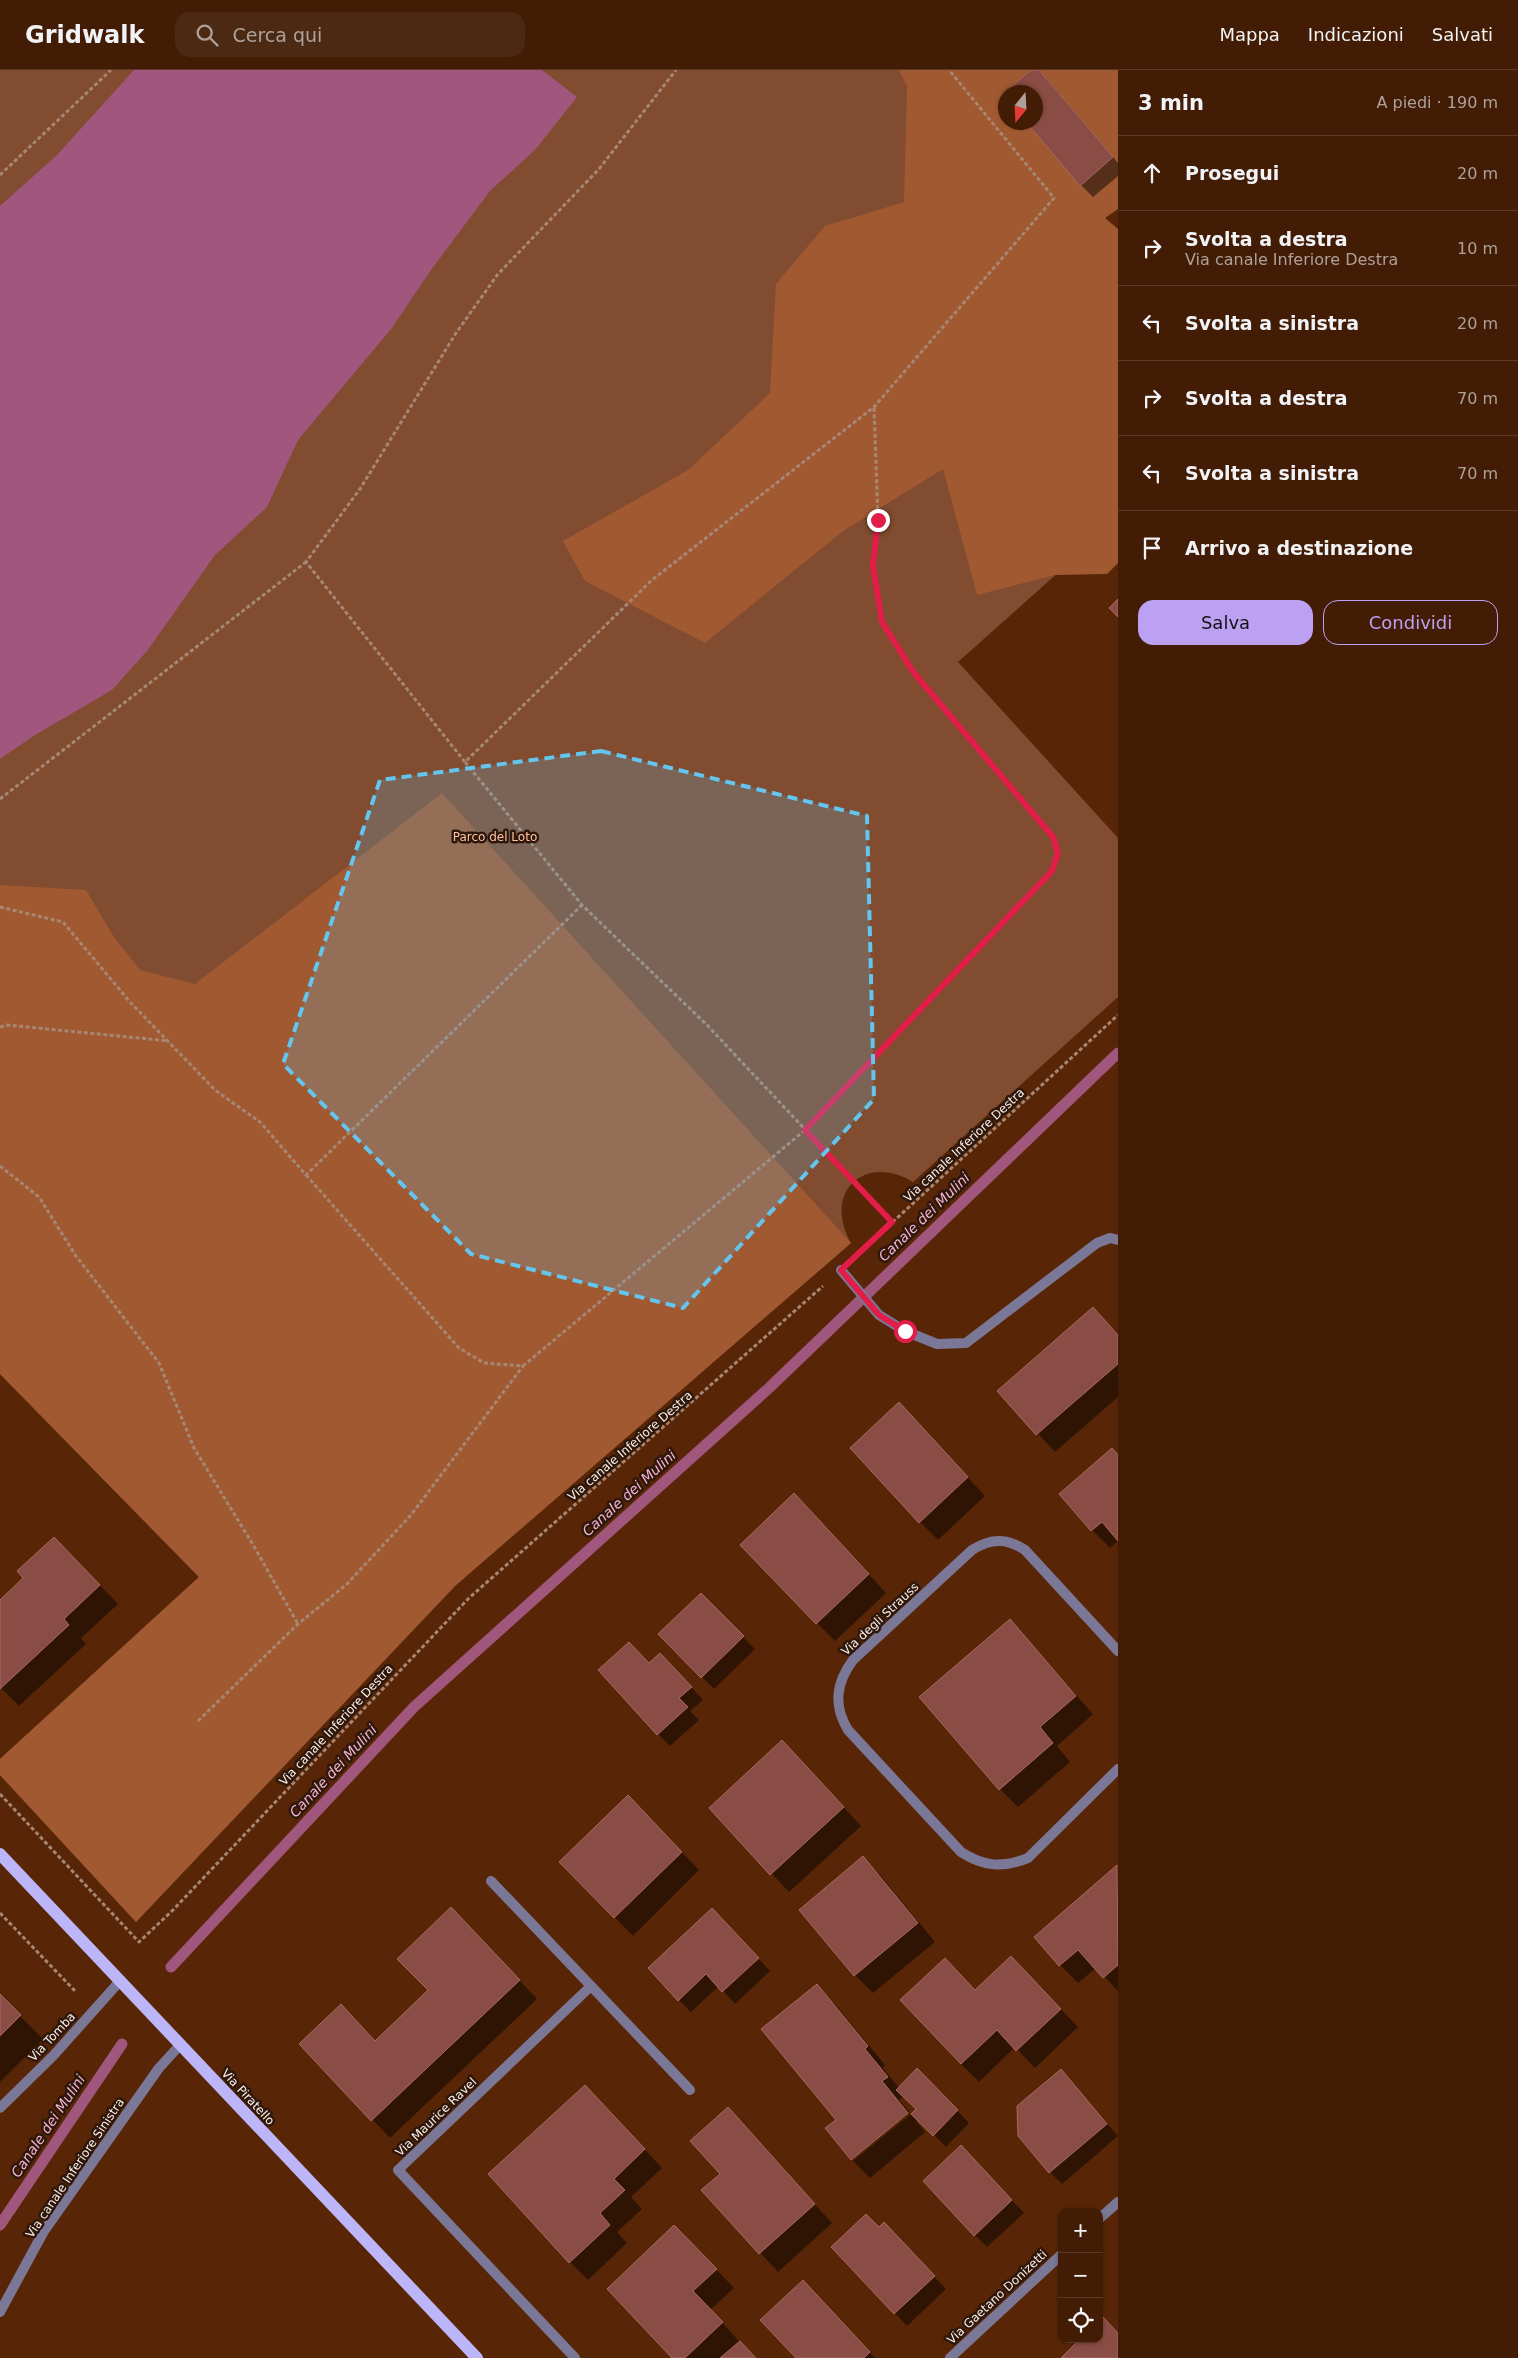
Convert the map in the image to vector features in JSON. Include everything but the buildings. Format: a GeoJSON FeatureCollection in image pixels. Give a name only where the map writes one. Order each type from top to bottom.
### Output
{"type":"FeatureCollection","features":[{"type":"Feature","properties":{"kind":"main road","name":"Via Piratello"},"geometry":{"type":"LineString","coordinates":[[0,1854],[477,2358]]}},
{"type":"Feature","properties":{"kind":"street"},"geometry":{"type":"LineString","coordinates":[[841,1270],[879,1315],[905,1331],[937,1344],[966,1343],[1097,1243],[1110,1238],[1118,1240]]}},
{"type":"Feature","properties":{"kind":"street","name":"Via degli Strauss"},"geometry":{"type":"LineString","coordinates":[[1118,1650],[1025,1550],[1014,1543],[992,1540],[972,1550],[853,1660],[840,1682],[837,1695],[842,1719],[848,1730],[961,1852],[984,1864],[997,1866],[1013,1864],[1028,1858],[1118,1769]]}},
{"type":"Feature","properties":{"kind":"street"},"geometry":{"type":"LineString","coordinates":[[491,1880],[690,2090]]}},
{"type":"Feature","properties":{"kind":"street","name":"Via Tomba"},"geometry":{"type":"LineString","coordinates":[[0,2108],[53,2056],[120,1981]]}},
{"type":"Feature","properties":{"kind":"street","name":"Via Maurice Ravel"},"geometry":{"type":"LineString","coordinates":[[575,2358],[398,2170],[592,1986]]}},
{"type":"Feature","properties":{"kind":"street","name":"Via canale Inferiore Sinistra"},"geometry":{"type":"LineString","coordinates":[[0,2312],[44,2231],[159,2068],[180,2045]]}},
{"type":"Feature","properties":{"kind":"street"},"geometry":{"type":"LineString","coordinates":[[1103,2215],[1118,2202]]}},
{"type":"Feature","properties":{"kind":"street","name":"Via Gaetano Donizetti"},"geometry":{"type":"LineString","coordinates":[[950,2358],[1058,2258]]}},
{"type":"Feature","properties":{"kind":"path"},"geometry":{"type":"LineString","coordinates":[[0,175],[111,70]]}},
{"type":"Feature","properties":{"kind":"path"},"geometry":{"type":"LineString","coordinates":[[0,799],[306,562],[360,489],[452,341],[498,274],[599,169],[676,70]]}},
{"type":"Feature","properties":{"kind":"path"},"geometry":{"type":"LineString","coordinates":[[465,762],[652,580],[874,407],[1054,198],[949,70]]}},
{"type":"Feature","properties":{"kind":"path"},"geometry":{"type":"LineString","coordinates":[[198,1722],[298,1624],[347,1584],[411,1515],[522,1366],[805,1130],[1052,871],[1058,853],[1053,837],[914,673],[882,622],[873,566],[878,520],[874,407]]}},
{"type":"Feature","properties":{"kind":"path"},"geometry":{"type":"LineString","coordinates":[[306,562],[465,762],[582,905],[707,1026],[892,1222]]}},
{"type":"Feature","properties":{"kind":"path"},"geometry":{"type":"LineString","coordinates":[[306,1175],[582,905]]}},
{"type":"Feature","properties":{"kind":"path"},"geometry":{"type":"LineString","coordinates":[[0,907],[63,922],[130,1002],[215,1090],[260,1122],[460,1348],[484,1364],[522,1366]]}},
{"type":"Feature","properties":{"kind":"path","name":"Via canale Inferiore Destra"},"geometry":{"type":"LineString","coordinates":[[0,1794],[139,1942],[173,1910],[469,1598],[789,1318],[1118,1015]]}},
{"type":"Feature","properties":{"kind":"path"},"geometry":{"type":"LineString","coordinates":[[0,1027],[7,1025],[169,1041]]}},
{"type":"Feature","properties":{"kind":"path"},"geometry":{"type":"LineString","coordinates":[[0,1166],[39,1197],[76,1256],[158,1363],[194,1448],[298,1624]]}},
{"type":"Feature","properties":{"kind":"path"},"geometry":{"type":"LineString","coordinates":[[0,1913],[93,2011]]}},
{"type":"Feature","properties":{"kind":"highlighted area"},"geometry":{"type":"Polygon","coordinates":[[[601,751],[867,816],[874,1099],[683,1308],[471,1254],[283,1064],[380,780],[601,751]]]}},
{"type":"Feature","properties":{"kind":"green space","name":"Parco del Loto"},"geometry":{"type":"Polygon","coordinates":[[[0,70],[1118,70],[1089,201],[1118,232],[1118,519],[958,662],[1118,838],[1118,997],[913,1182],[895,1174],[879,1172],[865,1175],[853,1182],[845,1194],[842,1208],[843,1225],[851,1243],[455,1586],[136,1922],[0,1775],[0,1759],[199,1577],[0,1374],[0,70]]]}},
{"type":"Feature","properties":{"kind":"shaded area"},"geometry":{"type":"Polygon","coordinates":[[[134,70],[542,70],[577,97],[535,150],[490,191],[431,270],[392,328],[298,440],[267,507],[215,555],[147,651],[112,690],[35,735],[0,759],[0,206],[56,156],[134,70]]]}},
{"type":"Feature","properties":{"kind":"shaded area"},"geometry":{"type":"Polygon","coordinates":[[[899,70],[1118,70],[1118,209],[1105,218],[1118,229],[1118,563],[1107,574],[1055,575],[977,595],[943,469],[843,531],[705,643],[585,581],[563,541],[688,470],[770,393],[776,284],[825,226],[904,202],[907,86],[899,70]]]}},
{"type":"Feature","properties":{"kind":"shaded area"},"geometry":{"type":"Polygon","coordinates":[[[442,793],[851,1243],[455,1586],[136,1922],[0,1775],[0,1759],[199,1577],[0,1374],[0,885],[86,890],[114,937],[140,970],[195,984],[442,793]]]}},
{"type":"Feature","properties":{"kind":"waterway","name":"Canale dei Mulini"},"geometry":{"type":"LineString","coordinates":[[171,1967],[414,1707],[769,1388],[1118,1053]]}},
{"type":"Feature","properties":{"kind":"waterway","name":"Canale dei Mulini"},"geometry":{"type":"LineString","coordinates":[[0,2225],[122,2044]]}},
{"type":"Feature","properties":{"kind":"route"},"geometry":{"type":"LineString","coordinates":[[878,520],[873,566],[882,622],[914,673],[1053,837],[1058,853],[1052,871],[805,1130],[892,1222],[841,1270],[879,1315],[905,1331]]}}]}
